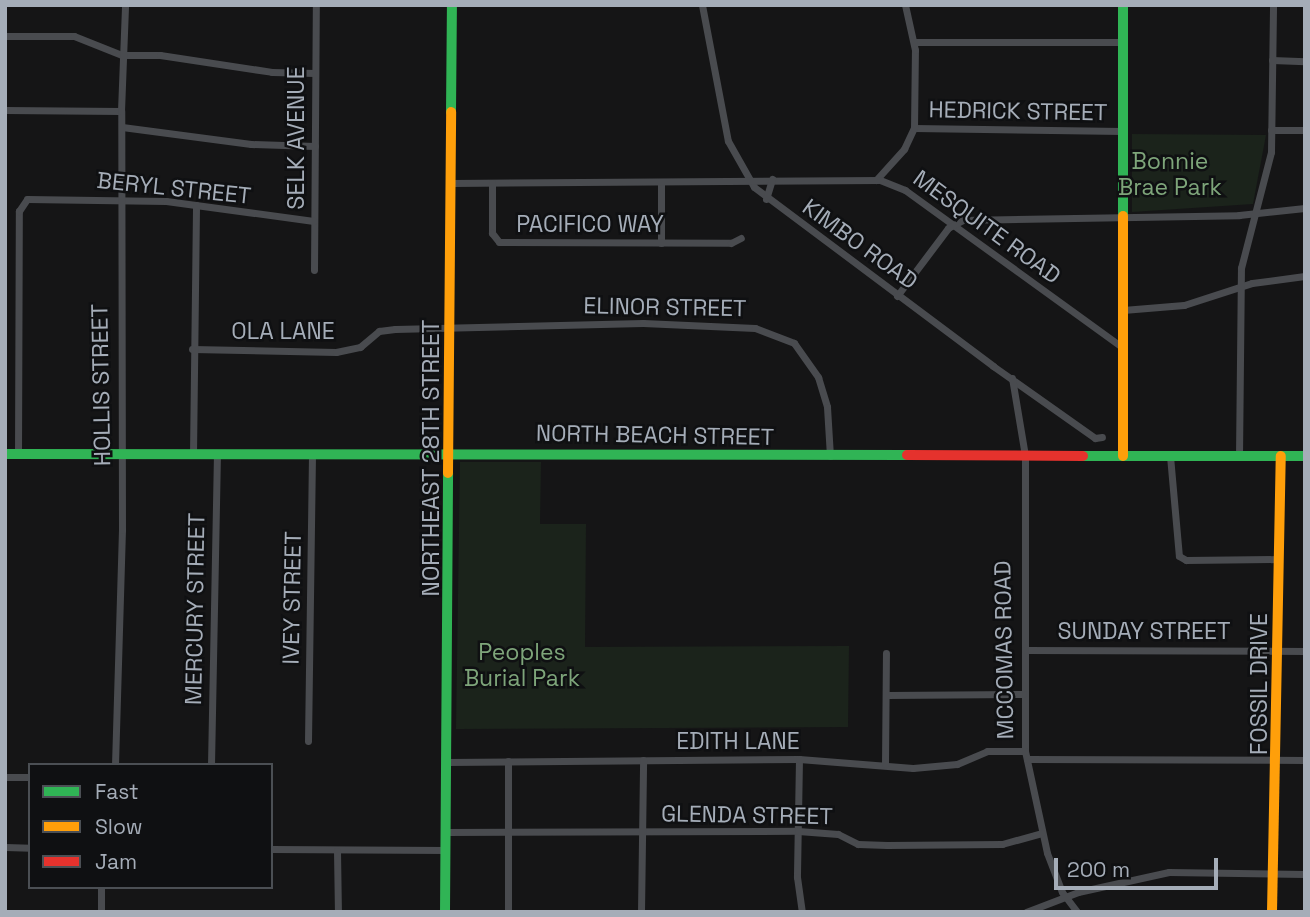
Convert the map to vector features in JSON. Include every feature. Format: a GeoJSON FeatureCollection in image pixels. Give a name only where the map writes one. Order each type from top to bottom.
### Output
{"type":"FeatureCollection","features":[{"type":"Feature","properties":{"kind":"main road","name":"NORTHEAST 28TH STREET"},"geometry":{"type":"LineString","coordinates":[[445,912],[452,328],[452,5]]}},
{"type":"Feature","properties":{"kind":"main road"},"geometry":{"type":"LineString","coordinates":[[1123,5],[1123,456]]}},
{"type":"Feature","properties":{"kind":"main road","name":"NORTH BEACH STREET"},"geometry":{"type":"LineString","coordinates":[[5,454],[1305,456]]}},
{"type":"Feature","properties":{"kind":"main road","name":"FOSSIL DRIVE"},"geometry":{"type":"LineString","coordinates":[[1272,912],[1278,760],[1280,456]]}},
{"type":"Feature","properties":{"kind":"street","name":"HOLLIS STREET"},"geometry":{"type":"LineString","coordinates":[[115,763],[121,455],[121,111],[125,5]]}},
{"type":"Feature","properties":{"kind":"street","name":"SELK AVENUE"},"geometry":{"type":"LineString","coordinates":[[314,270],[316,5]]}},
{"type":"Feature","properties":{"kind":"street","name":"KIMBO ROAD"},"geometry":{"type":"LineString","coordinates":[[702,5],[728,141],[748,181],[766,199],[897,296],[1095,438],[1102,437]]}},
{"type":"Feature","properties":{"kind":"street"},"geometry":{"type":"LineString","coordinates":[[876,180],[904,149],[914,128],[914,42],[905,5]]}},
{"type":"Feature","properties":{"kind":"street"},"geometry":{"type":"LineString","coordinates":[[1239,456],[1240,287],[1246,245],[1258,211],[1271,152],[1273,5]]}},
{"type":"Feature","properties":{"kind":"street"},"geometry":{"type":"LineString","coordinates":[[5,36],[74,36],[122,55],[160,55],[272,72],[315,73]]}},
{"type":"Feature","properties":{"kind":"street"},"geometry":{"type":"LineString","coordinates":[[914,42],[1123,42]]}},
{"type":"Feature","properties":{"kind":"street"},"geometry":{"type":"LineString","coordinates":[[1272,60],[1305,61]]}},
{"type":"Feature","properties":{"kind":"street"},"geometry":{"type":"LineString","coordinates":[[5,110],[121,111]]}},
{"type":"Feature","properties":{"kind":"street"},"geometry":{"type":"LineString","coordinates":[[122,127],[251,144],[315,146]]}},
{"type":"Feature","properties":{"kind":"street","name":"HEDRICK STREET"},"geometry":{"type":"LineString","coordinates":[[914,128],[1122,131]]}},
{"type":"Feature","properties":{"kind":"street"},"geometry":{"type":"LineString","coordinates":[[1271,130],[1305,130]]}},
{"type":"Feature","properties":{"kind":"street"},"geometry":{"type":"LineString","coordinates":[[766,199],[772,179]]}},
{"type":"Feature","properties":{"kind":"street","name":"MESQUITE ROAD"},"geometry":{"type":"LineString","coordinates":[[452,183],[876,180],[901,187],[1123,348]]}},
{"type":"Feature","properties":{"kind":"street"},"geometry":{"type":"LineString","coordinates":[[660,182],[661,243]]}},
{"type":"Feature","properties":{"kind":"street","name":"PACIFICO WAY"},"geometry":{"type":"LineString","coordinates":[[492,183],[492,233],[499,242],[731,243],[741,238]]}},
{"type":"Feature","properties":{"kind":"street","name":"BERYL STREET"},"geometry":{"type":"LineString","coordinates":[[18,454],[19,211],[29,198],[121,198],[314,221]]}},
{"type":"Feature","properties":{"kind":"street"},"geometry":{"type":"LineString","coordinates":[[192,454],[196,205]]}},
{"type":"Feature","properties":{"kind":"street"},"geometry":{"type":"LineString","coordinates":[[897,296],[951,225],[976,218],[1123,218],[1305,208]]}},
{"type":"Feature","properties":{"kind":"street"},"geometry":{"type":"LineString","coordinates":[[1123,310],[1184,304],[1240,287],[1305,276]]}},
{"type":"Feature","properties":{"kind":"street","name":"ELINOR STREET"},"geometry":{"type":"LineString","coordinates":[[452,328],[643,323],[735,326],[778,334],[793,343],[821,384],[830,456]]}},
{"type":"Feature","properties":{"kind":"street","name":"OLA LANE"},"geometry":{"type":"LineString","coordinates":[[192,349],[336,352],[360,347],[379,331],[452,328]]}},
{"type":"Feature","properties":{"kind":"street","name":"MCCOMAS ROAD"},"geometry":{"type":"LineString","coordinates":[[1012,378],[1025,456],[1021,593],[1025,650],[1023,694],[1026,755],[1042,833],[1066,897],[1077,912]]}},
{"type":"Feature","properties":{"kind":"street","name":"MERCURY STREET"},"geometry":{"type":"LineString","coordinates":[[211,763],[217,455]]}},
{"type":"Feature","properties":{"kind":"street","name":"IVEY STREET"},"geometry":{"type":"LineString","coordinates":[[308,741],[312,455]]}},
{"type":"Feature","properties":{"kind":"street"},"geometry":{"type":"LineString","coordinates":[[1170,456],[1179,556],[1186,560],[1278,559]]}},
{"type":"Feature","properties":{"kind":"street","name":"SUNDAY STREET"},"geometry":{"type":"LineString","coordinates":[[1025,650],[1305,651]]}},
{"type":"Feature","properties":{"kind":"street"},"geometry":{"type":"LineString","coordinates":[[885,764],[886,653]]}},
{"type":"Feature","properties":{"kind":"street"},"geometry":{"type":"LineString","coordinates":[[887,695],[1023,694]]}},
{"type":"Feature","properties":{"kind":"street","name":"EDITH LANE"},"geometry":{"type":"LineString","coordinates":[[447,762],[799,759],[942,766],[987,751],[1026,755],[1305,760]]}},
{"type":"Feature","properties":{"kind":"street"},"geometry":{"type":"LineString","coordinates":[[799,759],[798,831],[802,912]]}},
{"type":"Feature","properties":{"kind":"street"},"geometry":{"type":"LineString","coordinates":[[641,912],[643,760]]}},
{"type":"Feature","properties":{"kind":"street"},"geometry":{"type":"LineString","coordinates":[[508,761],[508,912]]}},
{"type":"Feature","properties":{"kind":"street"},"geometry":{"type":"LineString","coordinates":[[5,777],[28,776]]}},
{"type":"Feature","properties":{"kind":"street","name":"GLENDA STREET"},"geometry":{"type":"LineString","coordinates":[[446,832],[798,831],[838,834],[858,844],[887,845],[1002,844],[1042,833]]}},
{"type":"Feature","properties":{"kind":"street"},"geometry":{"type":"LineString","coordinates":[[5,847],[28,848]]}},
{"type":"Feature","properties":{"kind":"street"},"geometry":{"type":"LineString","coordinates":[[273,849],[446,850]]}},
{"type":"Feature","properties":{"kind":"street"},"geometry":{"type":"LineString","coordinates":[[337,851],[338,912]]}},
{"type":"Feature","properties":{"kind":"street"},"geometry":{"type":"LineString","coordinates":[[1026,912],[1066,897],[1169,872],[1305,874]]}},
{"type":"Feature","properties":{"kind":"street"},"geometry":{"type":"LineString","coordinates":[[101,889],[101,912]]}},
{"type":"Feature","properties":{"kind":"street"},"geometry":{"type":"LineString","coordinates":[[1066,897],[1069,912]]}},
{"type":"Feature","properties":{"kind":"green space","name":"Bonnie Brae Park"},"geometry":{"type":"Polygon","coordinates":[[[1132,134],[1266,135],[1253,204],[1132,212],[1132,134]]]}},
{"type":"Feature","properties":{"kind":"green space","name":"Peoples Burial Park"},"geometry":{"type":"Polygon","coordinates":[[[460,462],[541,462],[540,524],[586,524],[585,647],[849,646],[848,727],[456,729],[460,462]]]}},
{"type":"Feature","properties":{"kind":"traffic: fast"},"geometry":{"type":"LineString","coordinates":[[451,112],[452,5]]}},
{"type":"Feature","properties":{"kind":"traffic: fast"},"geometry":{"type":"LineString","coordinates":[[1123,5],[1123,216]]}},
{"type":"Feature","properties":{"kind":"traffic: fast"},"geometry":{"type":"LineString","coordinates":[[5,454],[907,455]]}},
{"type":"Feature","properties":{"kind":"traffic: fast"},"geometry":{"type":"LineString","coordinates":[[1083,456],[1305,456]]}},
{"type":"Feature","properties":{"kind":"traffic: fast"},"geometry":{"type":"LineString","coordinates":[[445,912],[448,473]]}},
{"type":"Feature","properties":{"kind":"traffic: slow"},"geometry":{"type":"LineString","coordinates":[[448,473],[451,112]]}},
{"type":"Feature","properties":{"kind":"traffic: slow"},"geometry":{"type":"LineString","coordinates":[[1123,216],[1123,456]]}},
{"type":"Feature","properties":{"kind":"traffic: slow"},"geometry":{"type":"LineString","coordinates":[[1272,912],[1281,456]]}},
{"type":"Feature","properties":{"kind":"traffic: jam"},"geometry":{"type":"LineString","coordinates":[[907,455],[1083,456]]}}]}
